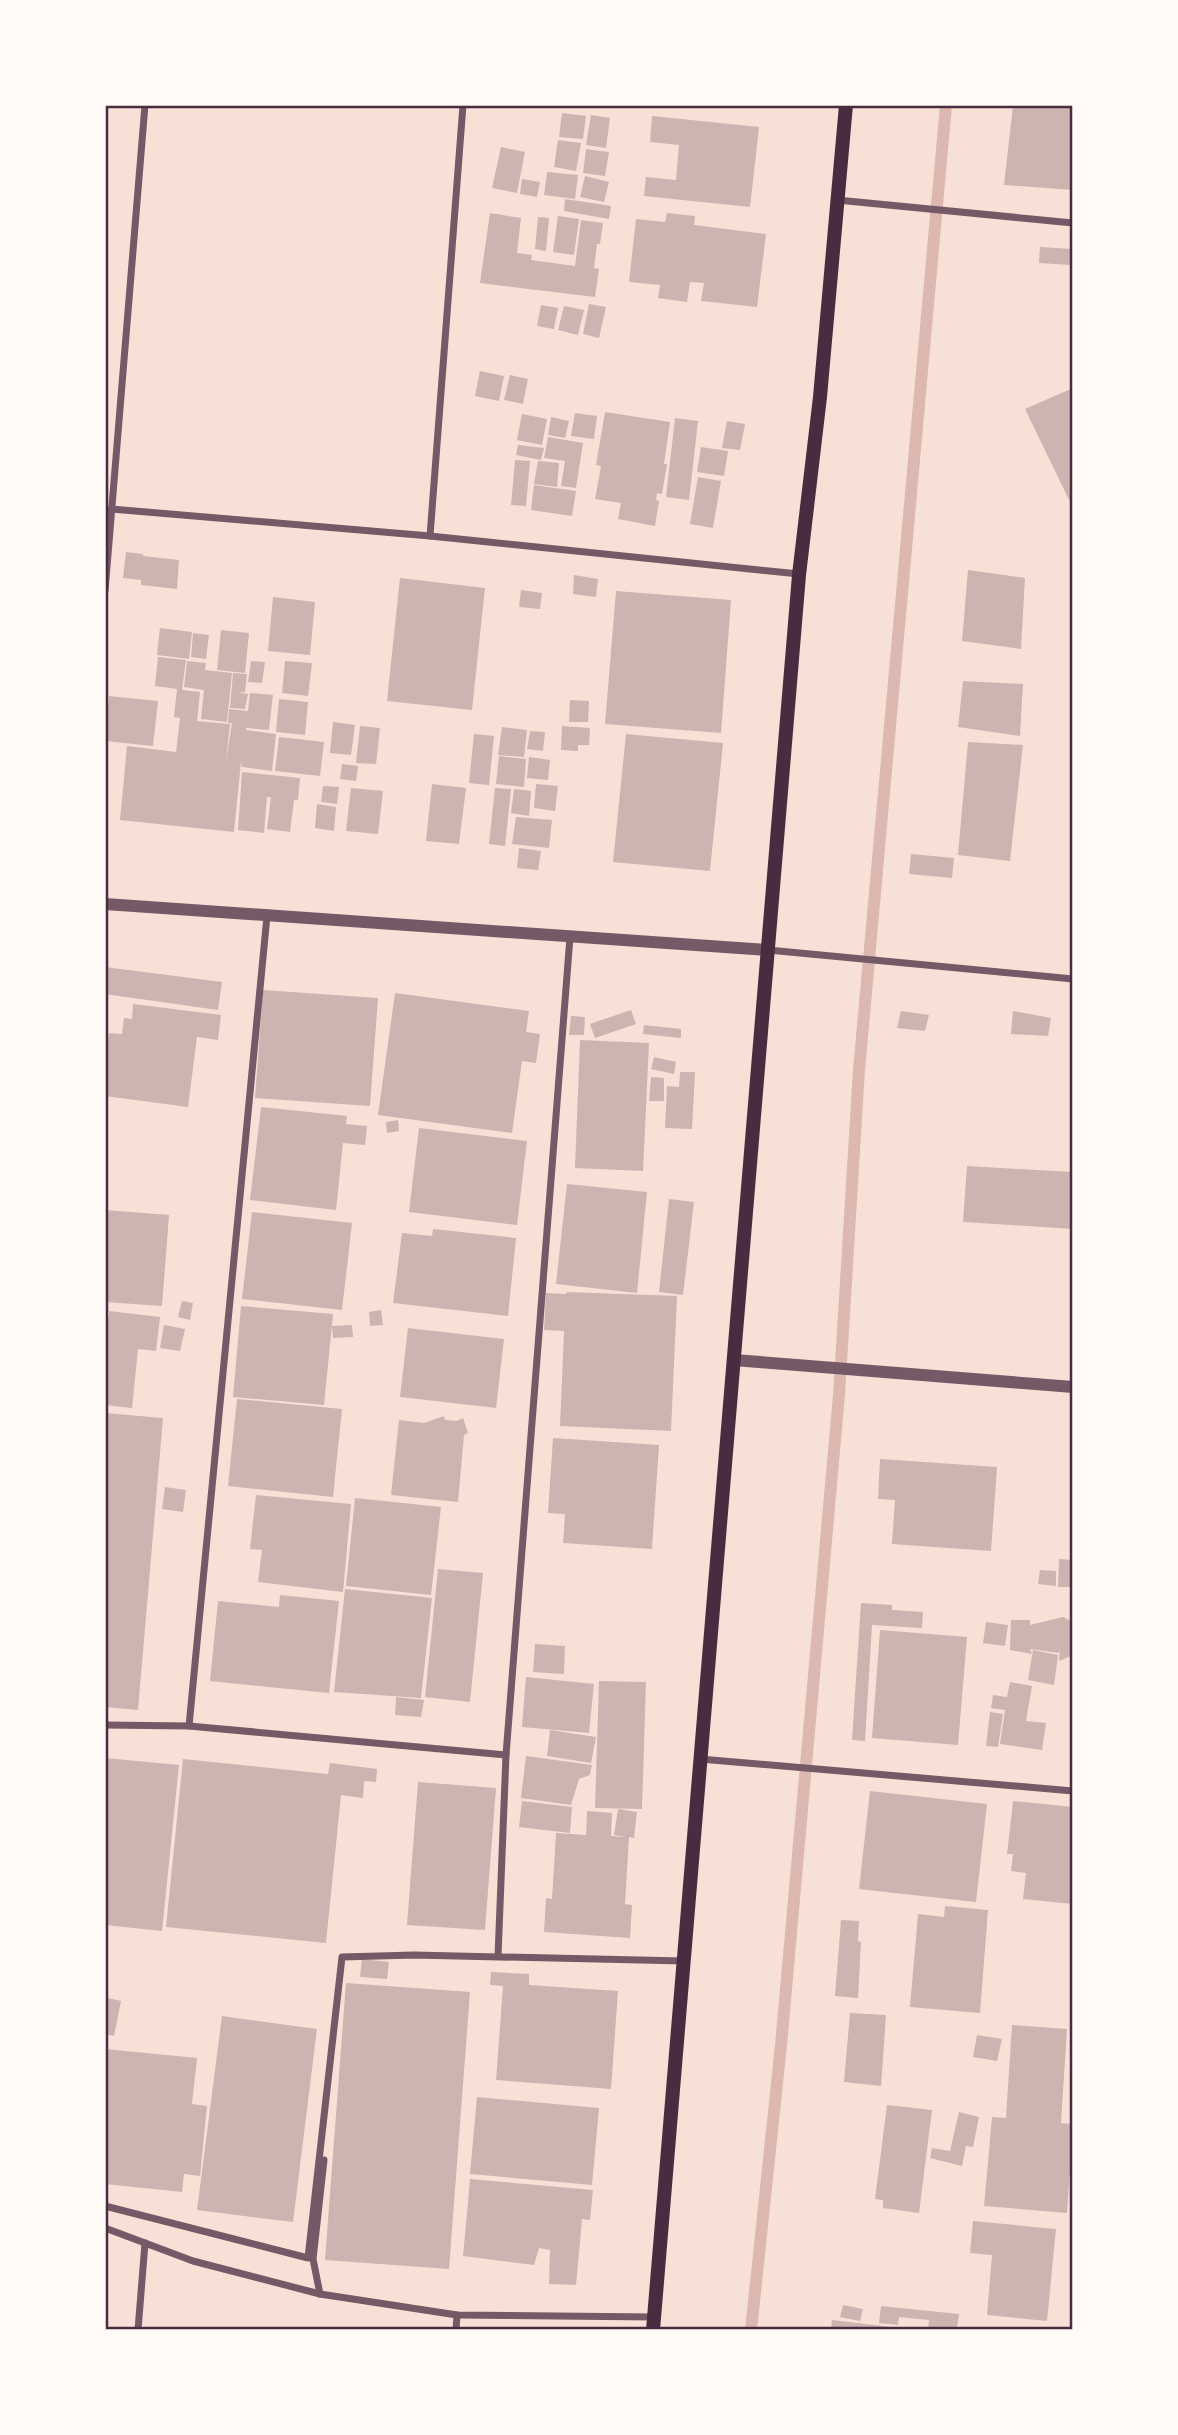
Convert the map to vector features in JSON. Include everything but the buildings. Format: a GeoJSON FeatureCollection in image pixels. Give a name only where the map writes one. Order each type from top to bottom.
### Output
{"type":"FeatureCollection","features":[{"type":"Feature","properties":{"kind":"main road"},"geometry":{"type":"LineString","coordinates":[[654,2323],[799,575],[820,397],[846,105]]}},
{"type":"Feature","properties":{"kind":"street"},"geometry":{"type":"LineString","coordinates":[[105,591],[145,105]]}},
{"type":"Feature","properties":{"kind":"street"},"geometry":{"type":"LineString","coordinates":[[430,537],[463,105]]}},
{"type":"Feature","properties":{"kind":"street"},"geometry":{"type":"LineString","coordinates":[[837,200],[1073,223]]}},
{"type":"Feature","properties":{"kind":"street"},"geometry":{"type":"LineString","coordinates":[[111,509],[430,537],[799,575]]}},
{"type":"Feature","properties":{"kind":"street"},"geometry":{"type":"LineString","coordinates":[[105,904],[767,950],[1073,979]]}},
{"type":"Feature","properties":{"kind":"street"},"geometry":{"type":"LineString","coordinates":[[189,1726],[267,916]]}},
{"type":"Feature","properties":{"kind":"street"},"geometry":{"type":"LineString","coordinates":[[498,1956],[506,1755],[570,937]]}},
{"type":"Feature","properties":{"kind":"street"},"geometry":{"type":"LineString","coordinates":[[734,1360],[1073,1387]]}},
{"type":"Feature","properties":{"kind":"street"},"geometry":{"type":"LineString","coordinates":[[105,1724],[189,1726],[506,1755]]}},
{"type":"Feature","properties":{"kind":"street"},"geometry":{"type":"LineString","coordinates":[[699,1759],[1073,1791]]}},
{"type":"Feature","properties":{"kind":"street"},"geometry":{"type":"LineString","coordinates":[[342,1957],[498,1956],[684,1961]]}},
{"type":"Feature","properties":{"kind":"street"},"geometry":{"type":"LineString","coordinates":[[105,2206],[309,2258],[342,1957]]}},
{"type":"Feature","properties":{"kind":"street"},"geometry":{"type":"LineString","coordinates":[[320,2294],[313,2259],[342,1957]]}},
{"type":"Feature","properties":{"kind":"street"},"geometry":{"type":"LineString","coordinates":[[105,2228],[192,2260],[320,2294],[457,2315],[654,2323]]}},
{"type":"Feature","properties":{"kind":"street"},"geometry":{"type":"LineString","coordinates":[[138,2330],[145,2243]]}},
{"type":"Feature","properties":{"kind":"street"},"geometry":{"type":"LineString","coordinates":[[456,2330],[457,2315]]}},
{"type":"Feature","properties":{"kind":"waterway"},"geometry":{"type":"LineString","coordinates":[[751,2330],[781,2045],[839,1395],[859,1070],[946,105]]}}]}
